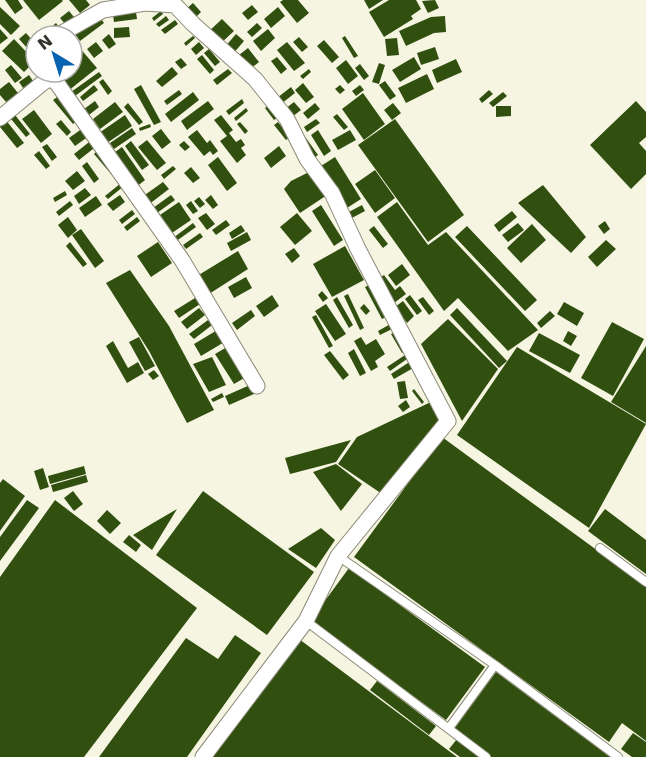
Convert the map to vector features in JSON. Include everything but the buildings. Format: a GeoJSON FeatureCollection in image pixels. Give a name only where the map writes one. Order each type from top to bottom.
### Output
{"type":"FeatureCollection","features":[{"type":"Feature","properties":{"kind":"street"},"geometry":{"type":"LineString","coordinates":[[78,24],[103,10],[145,3],[174,2],[192,24],[255,79],[287,119],[307,159],[332,193],[358,249],[448,421],[338,556],[306,621],[203,757]]}},
{"type":"Feature","properties":{"kind":"street"},"geometry":{"type":"LineString","coordinates":[[0,118],[37,84]]}},
{"type":"Feature","properties":{"kind":"street"},"geometry":{"type":"LineString","coordinates":[[57,84],[98,138],[182,260],[257,386]]}},
{"type":"Feature","properties":{"kind":"lane"},"geometry":{"type":"LineString","coordinates":[[600,548],[646,582]]}},
{"type":"Feature","properties":{"kind":"lane"},"geometry":{"type":"LineString","coordinates":[[338,556],[495,664],[618,757]]}},
{"type":"Feature","properties":{"kind":"lane"},"geometry":{"type":"LineString","coordinates":[[306,621],[486,757]]}},
{"type":"Feature","properties":{"kind":"lane"},"geometry":{"type":"LineString","coordinates":[[449,728],[495,664]]}}]}
